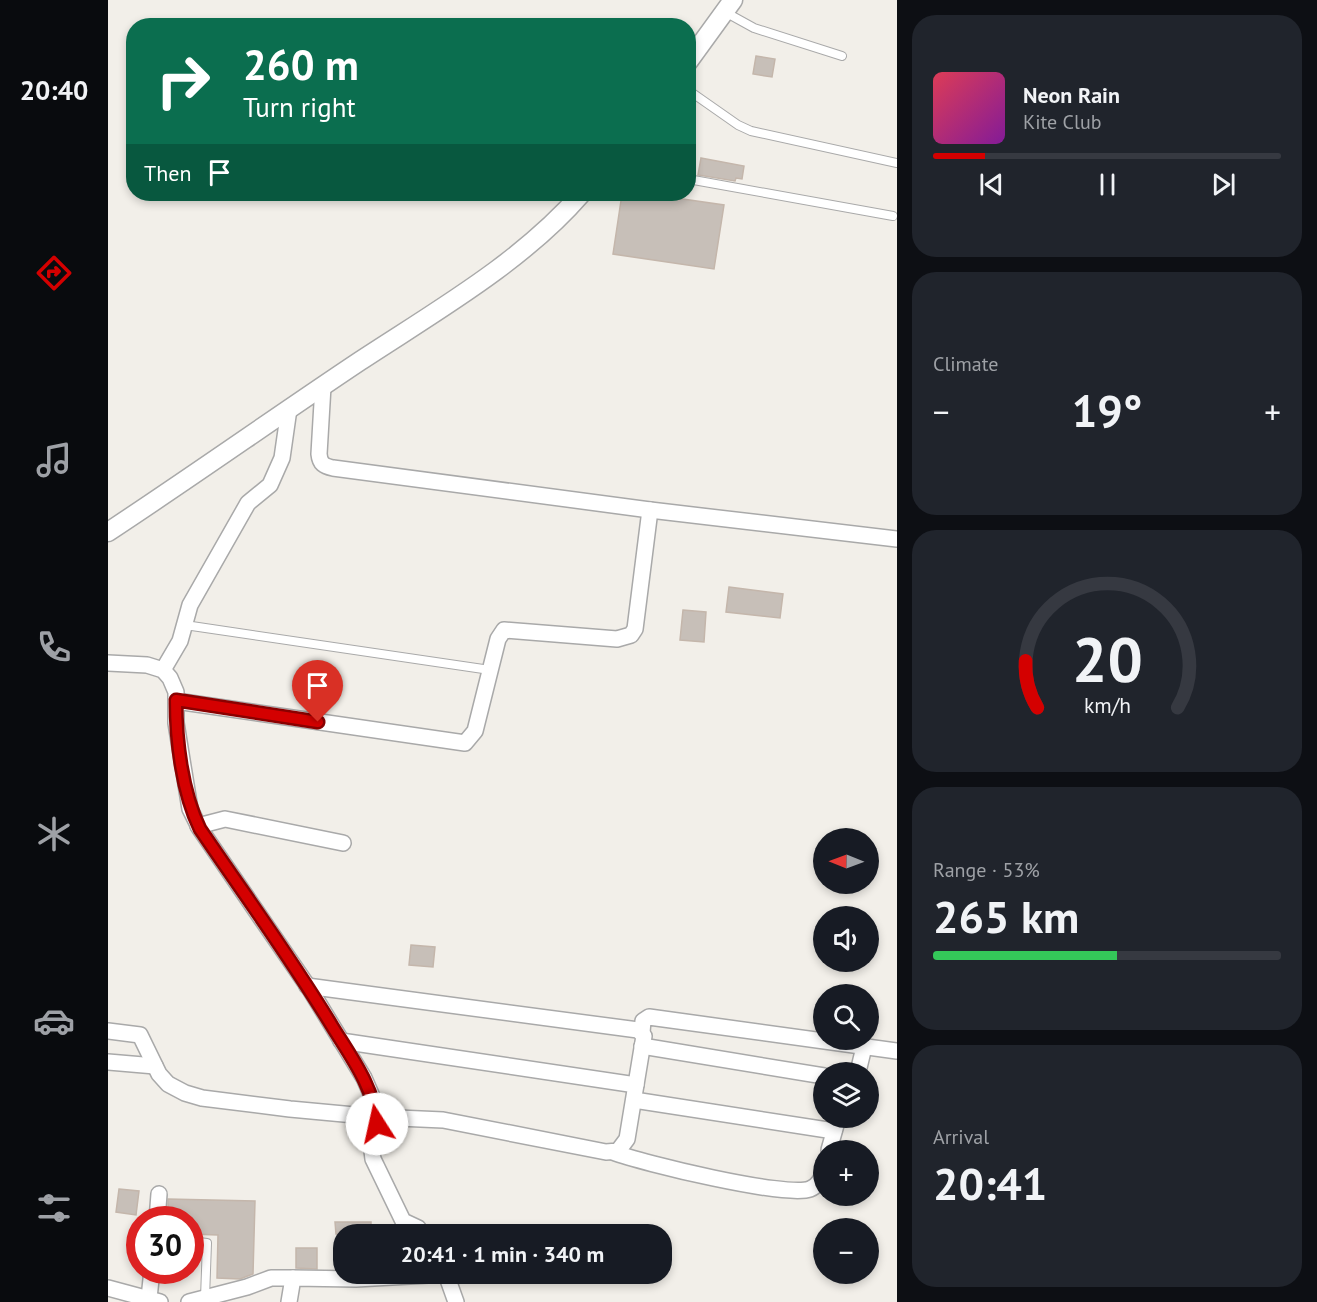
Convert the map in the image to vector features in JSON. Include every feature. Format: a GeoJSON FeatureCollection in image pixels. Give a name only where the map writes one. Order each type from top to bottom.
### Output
{"type":"FeatureCollection","features":[{"type":"Feature","properties":{"kind":"street"},"geometry":{"type":"LineString","coordinates":[[696,51],[729,6]]}},
{"type":"Feature","properties":{"kind":"street"},"geometry":{"type":"LineString","coordinates":[[108,532],[469,290],[546,230],[574,201]]}},
{"type":"Feature","properties":{"kind":"street"},"geometry":{"type":"LineString","coordinates":[[323,386],[319,454],[324,466],[650,510],[897,539]]}},
{"type":"Feature","properties":{"kind":"street"},"geometry":{"type":"LineString","coordinates":[[162,670],[180,641],[190,605],[248,503],[270,485],[282,458],[289,409]]}},
{"type":"Feature","properties":{"kind":"street"},"geometry":{"type":"LineString","coordinates":[[176,700],[460,744],[469,740],[475,731],[498,639],[504,630],[617,639],[631,635],[635,629],[650,510]]}},
{"type":"Feature","properties":{"kind":"street"},"geometry":{"type":"LineString","coordinates":[[108,663],[147,664],[162,670],[170,678],[176,692],[176,723],[190,809],[198,826],[307,986],[371,1094],[376,1117],[376,1132],[371,1143],[373,1159],[403,1221],[409,1224]]}},
{"type":"Feature","properties":{"kind":"street"},"geometry":{"type":"LineString","coordinates":[[198,826],[225,819],[343,843]]}},
{"type":"Feature","properties":{"kind":"street"},"geometry":{"type":"LineString","coordinates":[[307,986],[642,1039],[813,1074]]}},
{"type":"Feature","properties":{"kind":"street"},"geometry":{"type":"LineString","coordinates":[[613,1152],[623,1147],[627,1140],[644,1021],[649,1017],[813,1040]]}},
{"type":"Feature","properties":{"kind":"street"},"geometry":{"type":"LineString","coordinates":[[108,1031],[140,1035],[155,1066],[168,1084],[185,1093],[202,1098],[376,1117],[443,1120],[613,1152],[645,1162],[766,1188],[797,1191],[813,1188]]}},
{"type":"Feature","properties":{"kind":"street"},"geometry":{"type":"LineString","coordinates":[[341,1041],[635,1093],[813,1120]]}},
{"type":"Feature","properties":{"kind":"street"},"geometry":{"type":"LineString","coordinates":[[879,1049],[897,1051]]}},
{"type":"Feature","properties":{"kind":"street"},"geometry":{"type":"LineString","coordinates":[[108,1062],[155,1066]]}},
{"type":"Feature","properties":{"kind":"street"},"geometry":{"type":"LineString","coordinates":[[158,1206],[159,1194]]}},
{"type":"Feature","properties":{"kind":"street"},"geometry":{"type":"LineString","coordinates":[[189,1302],[205,1298],[224,1298],[271,1278],[333,1279]]}},
{"type":"Feature","properties":{"kind":"street"},"geometry":{"type":"LineString","coordinates":[[289,1302],[293,1278]]}},
{"type":"Feature","properties":{"kind":"street"},"geometry":{"type":"LineString","coordinates":[[108,1288],[155,1300],[153,1284]]}},
{"type":"Feature","properties":{"kind":"street"},"geometry":{"type":"LineString","coordinates":[[450,1284],[457,1302]]}},
{"type":"Feature","properties":{"kind":"lane"},"geometry":{"type":"LineString","coordinates":[[729,6],[754,28],[842,56]]}},
{"type":"Feature","properties":{"kind":"lane"},"geometry":{"type":"LineString","coordinates":[[696,96],[738,125],[751,131],[897,163]]}},
{"type":"Feature","properties":{"kind":"lane"},"geometry":{"type":"LineString","coordinates":[[696,180],[893,216]]}},
{"type":"Feature","properties":{"kind":"lane"},"geometry":{"type":"LineString","coordinates":[[185,625],[490,670]]}},
{"type":"Feature","properties":{"kind":"lane"},"geometry":{"type":"LineString","coordinates":[[204,1243],[207,1243],[205,1298]]}},
{"type":"Feature","properties":{"kind":"building"},"geometry":{"type":"Polygon","coordinates":[[[756,56],[775,59],[772,77],[753,74],[756,56]]]}},
{"type":"Feature","properties":{"kind":"building"},"geometry":{"type":"Polygon","coordinates":[[[701,158],[744,166],[742,179],[736,178],[735,181],[698,175],[701,158]]]}},
{"type":"Feature","properties":{"kind":"building"},"geometry":{"type":"Polygon","coordinates":[[[621,201],[696,201],[724,205],[714,269],[613,254],[621,201]]]}},
{"type":"Feature","properties":{"kind":"building"},"geometry":{"type":"Polygon","coordinates":[[[729,587],[783,594],[780,618],[726,612],[729,587]]]}},
{"type":"Feature","properties":{"kind":"building"},"geometry":{"type":"Polygon","coordinates":[[[683,610],[706,612],[704,642],[680,640],[683,610]]]}},
{"type":"Feature","properties":{"kind":"building"},"geometry":{"type":"Polygon","coordinates":[[[411,945],[435,947],[433,967],[409,965],[411,945]]]}},
{"type":"Feature","properties":{"kind":"building"},"geometry":{"type":"Polygon","coordinates":[[[119,1189],[139,1191],[137,1206],[126,1206],[126,1214],[116,1212],[119,1189]]]}},
{"type":"Feature","properties":{"kind":"building"},"geometry":{"type":"Polygon","coordinates":[[[168,1199],[255,1201],[253,1274],[240,1279],[217,1278],[218,1235],[204,1234],[204,1206],[168,1206],[168,1199]]]}},
{"type":"Feature","properties":{"kind":"building"},"geometry":{"type":"Polygon","coordinates":[[[335,1222],[371,1222],[371,1224],[335,1224],[335,1222]]]}},
{"type":"Feature","properties":{"kind":"building"},"geometry":{"type":"Polygon","coordinates":[[[296,1248],[317,1248],[317,1269],[296,1268],[296,1248]]]}},
{"type":"Feature","properties":{"kind":"route"},"geometry":{"type":"LineString","coordinates":[[318,722],[176,700],[176,723],[190,809],[200,829],[311,991],[364,1078],[371,1094],[377,1124]]}}]}
